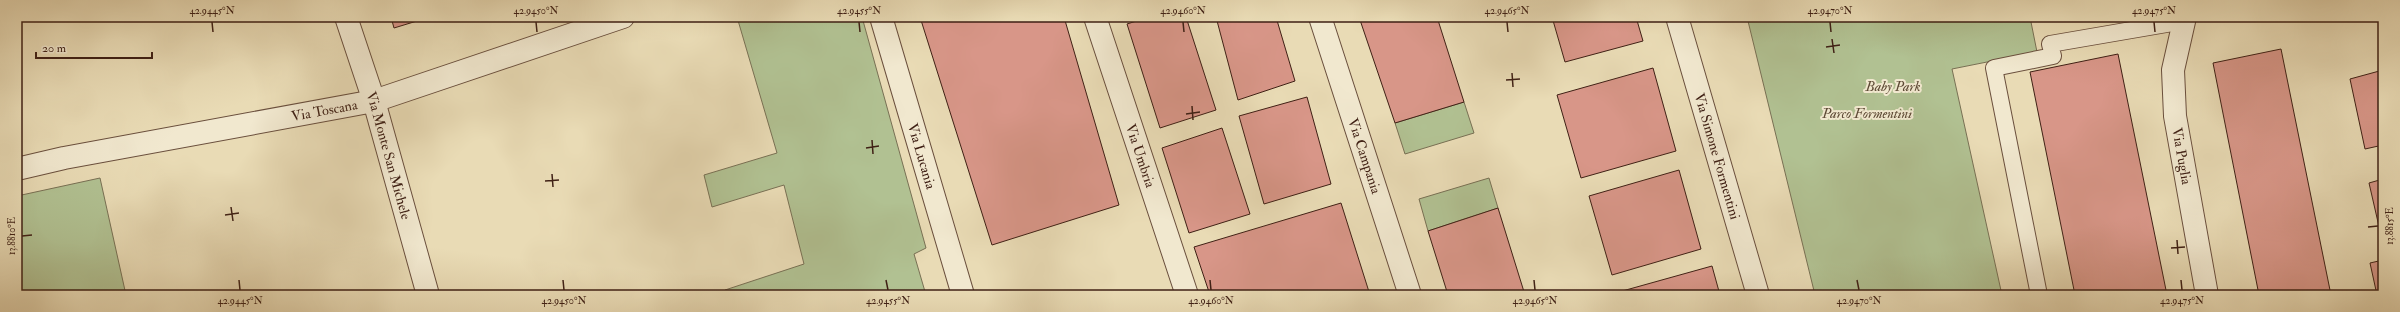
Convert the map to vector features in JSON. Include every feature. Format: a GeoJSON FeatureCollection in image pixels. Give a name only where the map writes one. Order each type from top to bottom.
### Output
{"type":"FeatureCollection","features":[{"type":"Feature","properties":{"kind":"street","name":"Via Monte San Michele"},"geometry":{"type":"LineString","coordinates":[[346,17],[374,101],[428,295]]}},
{"type":"Feature","properties":{"kind":"street","name":"Via Toscana"},"geometry":{"type":"LineString","coordinates":[[17,169],[64,158],[374,101],[623,17]]}},
{"type":"Feature","properties":{"kind":"street","name":"Via Lucania"},"geometry":{"type":"LineString","coordinates":[[881,17],[963,295]]}},
{"type":"Feature","properties":{"kind":"street","name":"Via Umbria"},"geometry":{"type":"LineString","coordinates":[[1095,17],[1187,295]]}},
{"type":"Feature","properties":{"kind":"street","name":"Via Campania"},"geometry":{"type":"LineString","coordinates":[[1320,17],[1410,295]]}},
{"type":"Feature","properties":{"kind":"street","name":"Via Simone Formentini"},"geometry":{"type":"LineString","coordinates":[[1677,17],[1758,295]]}},
{"type":"Feature","properties":{"kind":"street","name":"Via Puglia"},"geometry":{"type":"LineString","coordinates":[[2185,19],[2173,70],[2175,116],[2206,295]]}},
{"type":"Feature","properties":{"kind":"lane"},"geometry":{"type":"LineString","coordinates":[[2039,295],[1994,68],[2053,56],[2050,44],[2185,19]]}},
{"type":"Feature","properties":{"kind":"green space"},"geometry":{"type":"Polygon","coordinates":[[[737,17],[862,17],[926,248],[914,254],[926,295],[726,295],[725,290],[804,264],[784,185],[712,207],[704,175],[777,153],[737,17]]]}},
{"type":"Feature","properties":{"kind":"green space","name":"Parco Formentini"},"geometry":{"type":"Polygon","coordinates":[[[1747,17],[2030,17],[2037,52],[1952,69],[2002,295],[1815,295],[1747,17]]]}},
{"type":"Feature","properties":{"kind":"green space"},"geometry":{"type":"Polygon","coordinates":[[[1464,102],[1474,133],[1405,154],[1395,123],[1464,102]]]}},
{"type":"Feature","properties":{"kind":"green space"},"geometry":{"type":"Polygon","coordinates":[[[100,178],[126,295],[17,295],[17,196],[100,178]]]}},
{"type":"Feature","properties":{"kind":"green space"},"geometry":{"type":"Polygon","coordinates":[[[1489,178],[1498,208],[1428,231],[1419,199],[1489,178]]]}},
{"type":"Feature","properties":{"kind":"building"},"geometry":{"type":"Polygon","coordinates":[[[391,17],[430,17],[394,28],[391,17]]]}},
{"type":"Feature","properties":{"kind":"building"},"geometry":{"type":"Polygon","coordinates":[[[920,17],[1064,17],[1119,205],[992,245],[920,17]]]}},
{"type":"Feature","properties":{"kind":"building"},"geometry":{"type":"Polygon","coordinates":[[[1149,17],[1186,17],[1216,110],[1160,128],[1127,24],[1149,17]]]}},
{"type":"Feature","properties":{"kind":"building"},"geometry":{"type":"Polygon","coordinates":[[[1216,17],[1276,17],[1295,81],[1238,100],[1216,17]]]}},
{"type":"Feature","properties":{"kind":"building"},"geometry":{"type":"Polygon","coordinates":[[[1359,17],[1437,17],[1464,102],[1395,123],[1359,17]]]}},
{"type":"Feature","properties":{"kind":"building"},"geometry":{"type":"Polygon","coordinates":[[[1552,17],[1636,17],[1643,41],[1565,62],[1552,17]]]}},
{"type":"Feature","properties":{"kind":"building"},"geometry":{"type":"Polygon","coordinates":[[[2281,49],[2331,295],[2259,295],[2213,63],[2281,49]]]}},
{"type":"Feature","properties":{"kind":"building"},"geometry":{"type":"Polygon","coordinates":[[[2118,54],[2167,295],[2075,295],[2030,72],[2118,54]]]}},
{"type":"Feature","properties":{"kind":"building"},"geometry":{"type":"Polygon","coordinates":[[[1653,68],[1676,151],[1581,178],[1557,95],[1653,68]]]}},
{"type":"Feature","properties":{"kind":"building"},"geometry":{"type":"Polygon","coordinates":[[[2383,70],[2383,145],[2365,149],[2350,79],[2383,70]]]}},
{"type":"Feature","properties":{"kind":"building"},"geometry":{"type":"Polygon","coordinates":[[[1307,97],[1331,184],[1264,204],[1239,116],[1307,97]]]}},
{"type":"Feature","properties":{"kind":"building"},"geometry":{"type":"Polygon","coordinates":[[[1222,128],[1250,214],[1189,233],[1162,148],[1222,128]]]}},
{"type":"Feature","properties":{"kind":"building"},"geometry":{"type":"Polygon","coordinates":[[[1679,170],[1701,249],[1612,275],[1589,196],[1679,170]]]}},
{"type":"Feature","properties":{"kind":"building"},"geometry":{"type":"Polygon","coordinates":[[[2383,179],[2383,244],[2369,183],[2383,179]]]}},
{"type":"Feature","properties":{"kind":"building"},"geometry":{"type":"Polygon","coordinates":[[[1341,203],[1370,295],[1210,295],[1194,247],[1341,203]]]}},
{"type":"Feature","properties":{"kind":"building"},"geometry":{"type":"Polygon","coordinates":[[[1498,208],[1525,295],[1448,295],[1428,231],[1498,208]]]}},
{"type":"Feature","properties":{"kind":"building"},"geometry":{"type":"Polygon","coordinates":[[[2383,260],[2383,295],[2377,295],[2370,263],[2383,260]]]}},
{"type":"Feature","properties":{"kind":"building"},"geometry":{"type":"Polygon","coordinates":[[[1712,266],[1720,295],[1608,295],[1712,266]]]}},
{"type":"Feature","properties":{"kind":"park label","name":"Baby Park"},"geometry":{"type":"Point","coordinates":[1893,86]}}]}
